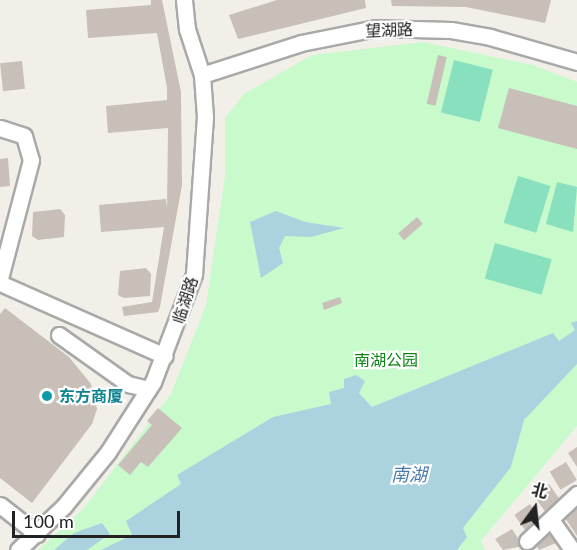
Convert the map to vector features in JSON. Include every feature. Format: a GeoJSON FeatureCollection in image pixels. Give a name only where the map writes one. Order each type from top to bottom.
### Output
{"type":"FeatureCollection","features":[{"type":"Feature","properties":{"kind":"street","name":"临湖路"},"geometry":{"type":"LineString","coordinates":[[18,550],[37,534],[87,481],[148,389],[165,356],[194,273],[201,210],[202,75],[187,29],[184,0]]}},
{"type":"Feature","properties":{"kind":"street","name":"望湖路"},"geometry":{"type":"LineString","coordinates":[[202,75],[302,43],[376,28],[451,30],[490,36],[577,62]]}},
{"type":"Feature","properties":{"kind":"street"},"geometry":{"type":"LineString","coordinates":[[0,128],[24,136],[31,160],[0,278]]}},
{"type":"Feature","properties":{"kind":"street"},"geometry":{"type":"LineString","coordinates":[[0,283],[165,356]]}},
{"type":"Feature","properties":{"kind":"street"},"geometry":{"type":"LineString","coordinates":[[59,335],[128,384],[148,389]]}},
{"type":"Feature","properties":{"kind":"street"},"geometry":{"type":"LineString","coordinates":[[527,541],[552,521],[577,494]]}},
{"type":"Feature","properties":{"kind":"street"},"geometry":{"type":"LineString","coordinates":[[0,505],[37,534]]}},
{"type":"Feature","properties":{"kind":"street"},"geometry":{"type":"LineString","coordinates":[[552,521],[572,550]]}},
{"type":"Feature","properties":{"kind":"green space","name":"南湖公园"},"geometry":{"type":"Polygon","coordinates":[[[423,42],[533,65],[577,82],[577,426],[481,541],[485,550],[38,550],[84,508],[171,394],[206,305],[225,176],[225,118],[244,94],[312,55],[423,42]]]}},
{"type":"Feature","properties":{"kind":"green space"},"geometry":{"type":"Polygon","coordinates":[[[454,60],[493,70],[480,122],[441,112],[454,60]]]}},
{"type":"Feature","properties":{"kind":"green space"},"geometry":{"type":"Polygon","coordinates":[[[518,176],[551,186],[536,233],[504,223],[518,176]]]}},
{"type":"Feature","properties":{"kind":"green space"},"geometry":{"type":"Polygon","coordinates":[[[557,182],[577,187],[573,232],[546,224],[557,182]]]}},
{"type":"Feature","properties":{"kind":"green space"},"geometry":{"type":"Polygon","coordinates":[[[495,243],[552,259],[542,295],[485,279],[495,243]]]}},
{"type":"Feature","properties":{"kind":"water"},"geometry":{"type":"Polygon","coordinates":[[[276,211],[305,222],[344,228],[311,237],[285,236],[279,248],[283,263],[261,278],[250,222],[276,211]]]}},
{"type":"Feature","properties":{"kind":"water","name":"南湖"},"geometry":{"type":"Polygon","coordinates":[[[577,321],[577,364],[524,420],[511,467],[463,528],[467,537],[457,550],[101,550],[132,535],[126,521],[181,484],[177,475],[273,417],[331,404],[329,392],[344,388],[344,379],[356,375],[365,381],[359,393],[372,407],[553,333],[559,341],[575,330],[571,323],[577,321]]]}},
{"type":"Feature","properties":{"kind":"water"},"geometry":{"type":"Polygon","coordinates":[[[102,523],[110,534],[87,550],[54,550],[74,533],[102,523]]]}},
{"type":"Feature","properties":{"kind":"building"},"geometry":{"type":"Polygon","coordinates":[[[151,0],[162,0],[181,92],[182,185],[158,312],[124,316],[122,307],[152,302],[164,227],[101,232],[99,205],[166,199],[167,209],[168,128],[108,133],[106,106],[167,100],[167,88],[157,33],[88,38],[86,10],[151,5],[151,0]]]}},
{"type":"Feature","properties":{"kind":"building"},"geometry":{"type":"Polygon","coordinates":[[[277,0],[365,0],[366,8],[238,39],[229,15],[277,0]]]}},
{"type":"Feature","properties":{"kind":"building"},"geometry":{"type":"Polygon","coordinates":[[[391,0],[551,0],[545,23],[466,7],[392,6],[391,0]]]}},
{"type":"Feature","properties":{"kind":"building"},"geometry":{"type":"Polygon","coordinates":[[[438,55],[447,57],[436,106],[427,104],[438,55]]]}},
{"type":"Feature","properties":{"kind":"building"},"geometry":{"type":"Polygon","coordinates":[[[22,61],[25,89],[3,91],[0,63],[22,61]]]}},
{"type":"Feature","properties":{"kind":"building"},"geometry":{"type":"Polygon","coordinates":[[[509,88],[577,106],[577,149],[498,128],[509,88]]]}},
{"type":"Feature","properties":{"kind":"building"},"geometry":{"type":"Polygon","coordinates":[[[8,158],[10,186],[0,187],[0,159],[8,158]]]}},
{"type":"Feature","properties":{"kind":"building"},"geometry":{"type":"Polygon","coordinates":[[[60,209],[65,215],[64,237],[38,240],[32,236],[33,212],[60,209]]]}},
{"type":"Feature","properties":{"kind":"building"},"geometry":{"type":"Polygon","coordinates":[[[417,217],[423,224],[404,240],[398,233],[417,217]]]}},
{"type":"Feature","properties":{"kind":"building"},"geometry":{"type":"Polygon","coordinates":[[[146,268],[151,274],[150,296],[124,298],[118,295],[120,271],[146,268]]]}},
{"type":"Feature","properties":{"kind":"building"},"geometry":{"type":"Polygon","coordinates":[[[340,297],[342,303],[324,310],[322,303],[340,297]]]}},
{"type":"Feature","properties":{"kind":"building","name":"东方商厦"},"geometry":{"type":"Polygon","coordinates":[[[5,308],[69,357],[91,384],[97,409],[92,424],[32,503],[0,478],[0,314],[5,308]]]}},
{"type":"Feature","properties":{"kind":"building"},"geometry":{"type":"Polygon","coordinates":[[[158,408],[182,428],[148,467],[141,462],[130,475],[118,465],[152,425],[147,421],[158,408]]]}},
{"type":"Feature","properties":{"kind":"building"},"geometry":{"type":"Polygon","coordinates":[[[577,447],[577,467],[568,453],[577,447]]]}},
{"type":"Feature","properties":{"kind":"building"},"geometry":{"type":"Polygon","coordinates":[[[566,462],[577,480],[561,490],[550,472],[566,462]]]}},
{"type":"Feature","properties":{"kind":"building"},"geometry":{"type":"Polygon","coordinates":[[[549,484],[561,501],[545,512],[533,495],[549,484]]]}},
{"type":"Feature","properties":{"kind":"building"},"geometry":{"type":"Polygon","coordinates":[[[530,504],[542,521],[526,532],[514,515],[530,504]]]}},
{"type":"Feature","properties":{"kind":"building"},"geometry":{"type":"Polygon","coordinates":[[[577,506],[577,536],[563,515],[577,506]]]}},
{"type":"Feature","properties":{"kind":"building"},"geometry":{"type":"Polygon","coordinates":[[[551,527],[561,541],[539,550],[533,540],[551,527]]]}},
{"type":"Feature","properties":{"kind":"building"},"geometry":{"type":"Polygon","coordinates":[[[512,529],[523,546],[503,550],[495,539],[512,529]]]}},
{"type":"Feature","properties":{"kind":"place","name":"东方商厦"},"geometry":{"type":"Point","coordinates":[47,396]}}]}
